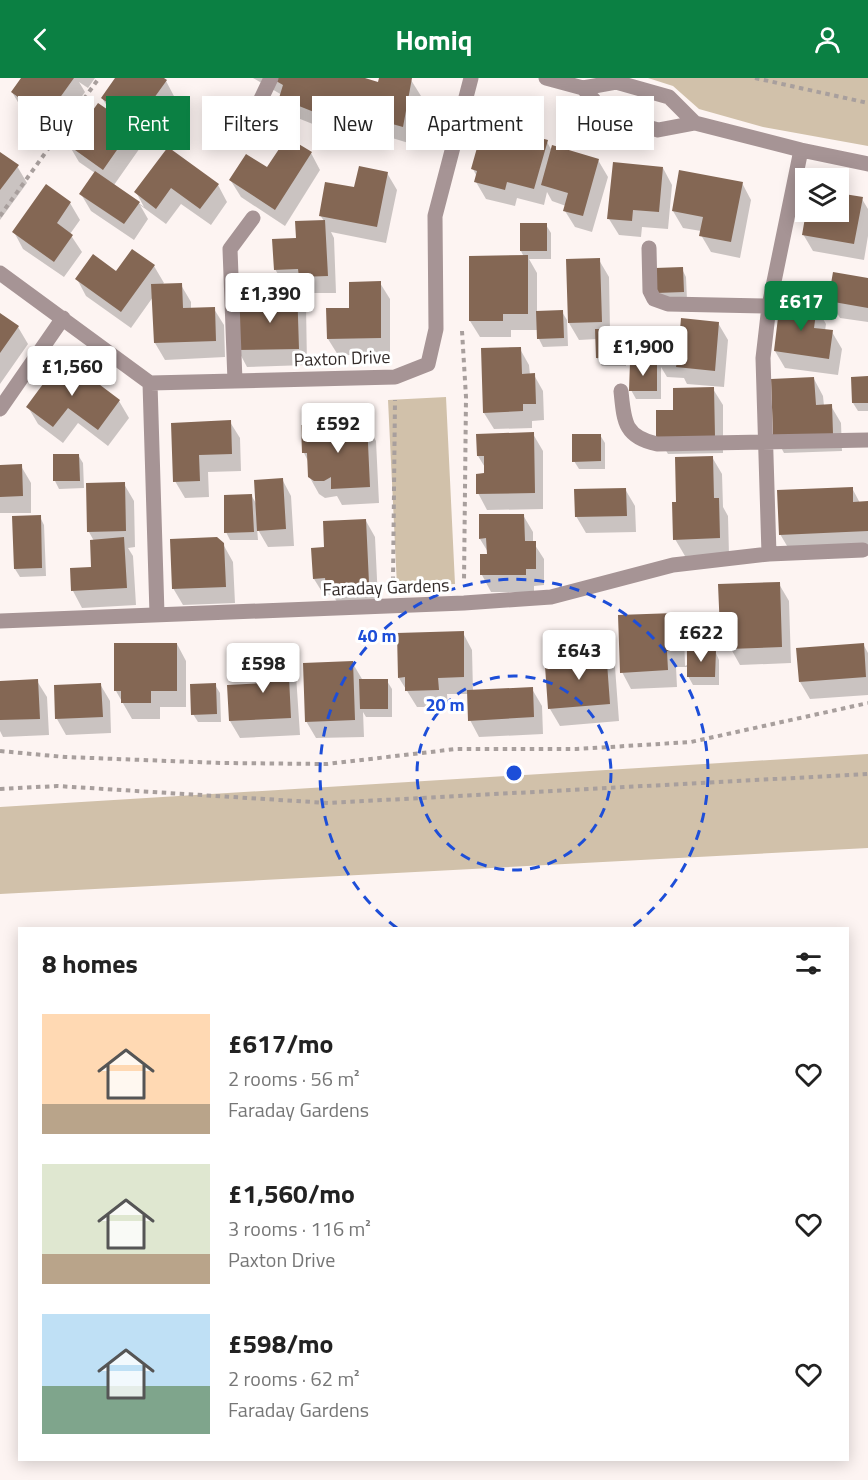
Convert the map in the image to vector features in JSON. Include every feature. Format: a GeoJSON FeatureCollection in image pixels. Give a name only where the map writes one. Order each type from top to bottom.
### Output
{"type":"FeatureCollection","features":[{"type":"Feature","properties":{"kind":"street"},"geometry":{"type":"LineString","coordinates":[[262,96],[271,78]]}},
{"type":"Feature","properties":{"kind":"street","name":"Paxton Drive"},"geometry":{"type":"LineString","coordinates":[[150,383],[395,377],[428,364],[436,329],[435,216],[471,78]]}},
{"type":"Feature","properties":{"kind":"street"},"geometry":{"type":"LineString","coordinates":[[546,78],[583,88],[616,81],[669,97],[695,123]]}},
{"type":"Feature","properties":{"kind":"street"},"geometry":{"type":"LineString","coordinates":[[583,88],[608,116],[658,130],[695,123],[801,150],[868,164]]}},
{"type":"Feature","properties":{"kind":"street"},"geometry":{"type":"LineString","coordinates":[[769,554],[763,358],[769,306],[801,150]]}},
{"type":"Feature","properties":{"kind":"street"},"geometry":{"type":"LineString","coordinates":[[235,381],[230,249],[253,218]]}},
{"type":"Feature","properties":{"kind":"street"},"geometry":{"type":"LineString","coordinates":[[649,248],[650,291],[654,299],[668,304],[769,306]]}},
{"type":"Feature","properties":{"kind":"street"},"geometry":{"type":"LineString","coordinates":[[0,273],[150,383],[157,614]]}},
{"type":"Feature","properties":{"kind":"street"},"geometry":{"type":"LineString","coordinates":[[0,409],[63,318]]}},
{"type":"Feature","properties":{"kind":"street"},"geometry":{"type":"LineString","coordinates":[[621,391],[626,425],[634,435],[644,441],[657,444],[868,440]]}},
{"type":"Feature","properties":{"kind":"street","name":"Faraday Gardens"},"geometry":{"type":"LineString","coordinates":[[0,621],[464,603],[551,597],[673,565],[769,554],[863,550]]}},
{"type":"Feature","properties":{"kind":"path"},"geometry":{"type":"LineString","coordinates":[[0,216],[99,78]]}},
{"type":"Feature","properties":{"kind":"path"},"geometry":{"type":"LineString","coordinates":[[754,78],[868,103]]}},
{"type":"Feature","properties":{"kind":"path"},"geometry":{"type":"LineString","coordinates":[[436,329],[462,329],[466,397],[464,603]]}},
{"type":"Feature","properties":{"kind":"path"},"geometry":{"type":"LineString","coordinates":[[392,606],[395,377]]}},
{"type":"Feature","properties":{"kind":"path"},"geometry":{"type":"LineString","coordinates":[[0,751],[65,758],[327,764],[456,749],[577,749],[690,742],[868,703]]}},
{"type":"Feature","properties":{"kind":"path"},"geometry":{"type":"LineString","coordinates":[[0,789],[57,786],[328,803],[868,774]]}},
{"type":"Feature","properties":{"kind":"shaded area"},"geometry":{"type":"Polygon","coordinates":[[[648,78],[868,78],[868,146],[763,127],[699,109],[673,86],[648,78]]]}},
{"type":"Feature","properties":{"kind":"shaded area"},"geometry":{"type":"Polygon","coordinates":[[[446,397],[455,584],[397,586],[388,400],[446,397]]]}},
{"type":"Feature","properties":{"kind":"shaded area"},"geometry":{"type":"Polygon","coordinates":[[[868,754],[868,848],[0,894],[0,807],[868,754]]]}},
{"type":"Feature","properties":{"kind":"building"},"geometry":{"type":"Polygon","coordinates":[[[21,78],[74,78],[61,96],[18,97],[11,92],[21,78]]]}},
{"type":"Feature","properties":{"kind":"building"},"geometry":{"type":"Polygon","coordinates":[[[115,78],[164,78],[167,80],[155,96],[106,96],[106,102],[101,98],[115,78]]]}},
{"type":"Feature","properties":{"kind":"building"},"geometry":{"type":"Polygon","coordinates":[[[271,78],[365,78],[378,82],[379,78],[412,78],[409,96],[406,96],[403,127],[394,124],[394,96],[312,96],[312,111],[300,106],[300,96],[280,96],[283,85],[271,78]]]}},
{"type":"Feature","properties":{"kind":"building"},"geometry":{"type":"Polygon","coordinates":[[[98,103],[106,108],[106,150],[117,150],[103,170],[75,150],[94,150],[94,109],[98,103]]]}},
{"type":"Feature","properties":{"kind":"building"},"geometry":{"type":"Polygon","coordinates":[[[544,139],[548,140],[534,189],[507,182],[505,190],[474,182],[477,171],[471,169],[476,150],[544,150],[544,139]]]}},
{"type":"Feature","properties":{"kind":"building"},"geometry":{"type":"Polygon","coordinates":[[[300,145],[312,152],[275,210],[229,180],[246,154],[267,167],[278,150],[300,150],[300,145]]]}},
{"type":"Feature","properties":{"kind":"building"},"geometry":{"type":"Polygon","coordinates":[[[552,145],[556,146],[556,150],[569,150],[599,159],[583,216],[563,211],[568,193],[541,185],[552,145]]]}},
{"type":"Feature","properties":{"kind":"building"},"geometry":{"type":"Polygon","coordinates":[[[166,150],[172,150],[219,184],[200,209],[171,188],[156,209],[134,192],[166,150]]]}},
{"type":"Feature","properties":{"kind":"building"},"geometry":{"type":"Polygon","coordinates":[[[0,152],[19,165],[0,190],[0,152]]]}},
{"type":"Feature","properties":{"kind":"building"},"geometry":{"type":"Polygon","coordinates":[[[613,162],[663,167],[659,212],[633,210],[632,221],[607,219],[613,162]]]}},
{"type":"Feature","properties":{"kind":"building"},"geometry":{"type":"Polygon","coordinates":[[[359,166],[388,172],[377,227],[319,216],[325,182],[354,187],[359,166]]]}},
{"type":"Feature","properties":{"kind":"building"},"geometry":{"type":"Polygon","coordinates":[[[679,170],[743,182],[731,242],[699,236],[703,217],[672,211],[679,170]]]}},
{"type":"Feature","properties":{"kind":"building"},"geometry":{"type":"Polygon","coordinates":[[[95,171],[140,202],[124,224],[79,194],[95,171]]]}},
{"type":"Feature","properties":{"kind":"building"},"geometry":{"type":"Polygon","coordinates":[[[46,184],[71,202],[57,223],[73,235],[54,262],[12,232],[46,184]]]}},
{"type":"Feature","properties":{"kind":"building"},"geometry":{"type":"Polygon","coordinates":[[[849,195],[863,197],[854,244],[802,235],[804,222],[849,222],[849,195]]]}},
{"type":"Feature","properties":{"kind":"building"},"geometry":{"type":"Polygon","coordinates":[[[325,220],[328,276],[299,277],[298,269],[274,270],[272,239],[296,238],[295,221],[325,220]]]}},
{"type":"Feature","properties":{"kind":"building"},"geometry":{"type":"Polygon","coordinates":[[[520,223],[547,223],[547,251],[520,251],[520,223]]]}},
{"type":"Feature","properties":{"kind":"building"},"geometry":{"type":"Polygon","coordinates":[[[132,249],[155,265],[121,312],[75,279],[93,254],[116,271],[132,249]]]}},
{"type":"Feature","properties":{"kind":"building"},"geometry":{"type":"Polygon","coordinates":[[[528,255],[528,314],[503,314],[503,321],[469,321],[469,256],[528,255]]]}},
{"type":"Feature","properties":{"kind":"building"},"geometry":{"type":"Polygon","coordinates":[[[600,258],[602,322],[568,323],[566,259],[600,258]]]}},
{"type":"Feature","properties":{"kind":"building"},"geometry":{"type":"Polygon","coordinates":[[[683,267],[684,292],[656,293],[655,268],[683,267]]]}},
{"type":"Feature","properties":{"kind":"building"},"geometry":{"type":"Polygon","coordinates":[[[833,272],[868,278],[868,308],[828,301],[833,272]]]}},
{"type":"Feature","properties":{"kind":"building"},"geometry":{"type":"Polygon","coordinates":[[[381,281],[381,338],[327,339],[326,308],[349,308],[349,282],[381,281]]]}},
{"type":"Feature","properties":{"kind":"building"},"geometry":{"type":"Polygon","coordinates":[[[182,283],[183,308],[215,307],[216,341],[154,343],[151,284],[182,283]]]}},
{"type":"Feature","properties":{"kind":"building"},"geometry":{"type":"Polygon","coordinates":[[[297,286],[299,349],[236,350],[235,311],[270,310],[270,288],[297,286]]]}},
{"type":"Feature","properties":{"kind":"building"},"geometry":{"type":"Polygon","coordinates":[[[780,301],[817,306],[814,328],[833,330],[829,359],[774,351],[780,301]]]}},
{"type":"Feature","properties":{"kind":"building"},"geometry":{"type":"Polygon","coordinates":[[[563,310],[564,338],[537,339],[536,311],[563,310]]]}},
{"type":"Feature","properties":{"kind":"building"},"geometry":{"type":"Polygon","coordinates":[[[0,313],[19,326],[0,353],[0,313]]]}},
{"type":"Feature","properties":{"kind":"building"},"geometry":{"type":"Polygon","coordinates":[[[681,318],[719,322],[715,371],[676,367],[677,362],[656,360],[657,339],[679,342],[681,318]]]}},
{"type":"Feature","properties":{"kind":"building"},"geometry":{"type":"Polygon","coordinates":[[[595,329],[622,329],[622,358],[596,358],[595,329]]]}},
{"type":"Feature","properties":{"kind":"building"},"geometry":{"type":"Polygon","coordinates":[[[521,347],[522,374],[535,373],[536,404],[523,404],[523,411],[483,413],[481,348],[521,347]]]}},
{"type":"Feature","properties":{"kind":"building"},"geometry":{"type":"Polygon","coordinates":[[[63,357],[120,400],[98,430],[68,408],[53,427],[26,407],[63,357]]]}},
{"type":"Feature","properties":{"kind":"building"},"geometry":{"type":"Polygon","coordinates":[[[630,362],[657,362],[657,391],[629,391],[630,362]]]}},
{"type":"Feature","properties":{"kind":"building"},"geometry":{"type":"Polygon","coordinates":[[[868,376],[868,403],[852,403],[851,377],[868,376]]]}},
{"type":"Feature","properties":{"kind":"building"},"geometry":{"type":"Polygon","coordinates":[[[814,377],[816,405],[832,404],[833,434],[773,436],[771,379],[814,377]]]}},
{"type":"Feature","properties":{"kind":"building"},"geometry":{"type":"Polygon","coordinates":[[[714,387],[715,437],[656,437],[656,410],[673,410],[673,388],[714,387]]]}},
{"type":"Feature","properties":{"kind":"building"},"geometry":{"type":"Polygon","coordinates":[[[231,420],[232,454],[199,455],[200,481],[173,482],[171,423],[231,420]]]}},
{"type":"Feature","properties":{"kind":"building"},"geometry":{"type":"Polygon","coordinates":[[[367,422],[370,487],[331,489],[331,477],[324,481],[314,481],[308,477],[307,453],[302,453],[301,425],[367,422]]]}},
{"type":"Feature","properties":{"kind":"building"},"geometry":{"type":"Polygon","coordinates":[[[534,432],[535,493],[476,494],[476,474],[484,473],[484,456],[477,456],[476,434],[534,432]]]}},
{"type":"Feature","properties":{"kind":"building"},"geometry":{"type":"Polygon","coordinates":[[[572,434],[601,434],[601,461],[572,462],[572,434]]]}},
{"type":"Feature","properties":{"kind":"building"},"geometry":{"type":"Polygon","coordinates":[[[53,454],[79,454],[80,481],[53,481],[53,454]]]}},
{"type":"Feature","properties":{"kind":"building"},"geometry":{"type":"Polygon","coordinates":[[[713,456],[714,498],[719,498],[720,538],[673,540],[672,502],[676,502],[675,457],[713,456]]]}},
{"type":"Feature","properties":{"kind":"building"},"geometry":{"type":"Polygon","coordinates":[[[22,464],[23,496],[0,497],[0,465],[22,464]]]}},
{"type":"Feature","properties":{"kind":"building"},"geometry":{"type":"Polygon","coordinates":[[[283,478],[286,529],[257,531],[254,480],[283,478]]]}},
{"type":"Feature","properties":{"kind":"building"},"geometry":{"type":"Polygon","coordinates":[[[125,482],[126,531],[87,532],[86,483],[125,482]]]}},
{"type":"Feature","properties":{"kind":"building"},"geometry":{"type":"Polygon","coordinates":[[[853,487],[853,502],[868,501],[868,531],[779,535],[777,490],[853,487]]]}},
{"type":"Feature","properties":{"kind":"building"},"geometry":{"type":"Polygon","coordinates":[[[626,488],[627,516],[575,517],[574,489],[626,488]]]}},
{"type":"Feature","properties":{"kind":"building"},"geometry":{"type":"Polygon","coordinates":[[[252,494],[254,532],[224,533],[224,495],[252,494]]]}},
{"type":"Feature","properties":{"kind":"building"},"geometry":{"type":"Polygon","coordinates":[[[479,514],[524,514],[525,541],[536,541],[536,569],[526,569],[526,575],[480,575],[480,554],[487,554],[486,538],[479,539],[479,514]]]}},
{"type":"Feature","properties":{"kind":"building"},"geometry":{"type":"Polygon","coordinates":[[[41,515],[42,568],[14,569],[12,516],[41,515]]]}},
{"type":"Feature","properties":{"kind":"building"},"geometry":{"type":"Polygon","coordinates":[[[366,519],[369,583],[326,586],[325,578],[313,579],[311,548],[324,547],[323,521],[366,519]]]}},
{"type":"Feature","properties":{"kind":"building"},"geometry":{"type":"Polygon","coordinates":[[[124,537],[127,588],[71,591],[70,568],[91,567],[90,540],[124,537]]]}},
{"type":"Feature","properties":{"kind":"building"},"geometry":{"type":"Polygon","coordinates":[[[217,537],[224,543],[226,587],[172,589],[170,539],[217,537]]]}},
{"type":"Feature","properties":{"kind":"building"},"geometry":{"type":"Polygon","coordinates":[[[780,582],[782,647],[729,649],[729,631],[720,631],[718,584],[780,582]]]}},
{"type":"Feature","properties":{"kind":"building"},"geometry":{"type":"Polygon","coordinates":[[[675,613],[676,650],[667,651],[668,670],[620,673],[618,615],[675,613]]]}},
{"type":"Feature","properties":{"kind":"building"},"geometry":{"type":"Polygon","coordinates":[[[464,631],[464,677],[438,678],[439,690],[405,691],[405,677],[398,678],[397,633],[464,631]]]}},
{"type":"Feature","properties":{"kind":"building"},"geometry":{"type":"Polygon","coordinates":[[[114,643],[177,643],[177,691],[151,691],[151,703],[121,703],[121,691],[114,691],[114,643]]]}},
{"type":"Feature","properties":{"kind":"building"},"geometry":{"type":"Polygon","coordinates":[[[864,643],[866,677],[799,682],[796,648],[864,643]]]}},
{"type":"Feature","properties":{"kind":"building"},"geometry":{"type":"Polygon","coordinates":[[[606,649],[610,704],[548,709],[545,666],[573,663],[572,651],[606,649]]]}},
{"type":"Feature","properties":{"kind":"building"},"geometry":{"type":"Polygon","coordinates":[[[687,650],[716,650],[715,677],[687,677],[687,650]]]}},
{"type":"Feature","properties":{"kind":"building"},"geometry":{"type":"Polygon","coordinates":[[[288,657],[291,718],[229,721],[227,685],[263,683],[261,659],[288,657]]]}},
{"type":"Feature","properties":{"kind":"building"},"geometry":{"type":"Polygon","coordinates":[[[353,661],[355,720],[305,722],[303,663],[353,661]]]}},
{"type":"Feature","properties":{"kind":"building"},"geometry":{"type":"Polygon","coordinates":[[[38,679],[40,719],[0,720],[0,681],[38,679]]]}},
{"type":"Feature","properties":{"kind":"building"},"geometry":{"type":"Polygon","coordinates":[[[359,679],[388,679],[388,709],[360,709],[359,679]]]}},
{"type":"Feature","properties":{"kind":"building"},"geometry":{"type":"Polygon","coordinates":[[[101,683],[103,717],[55,719],[54,685],[101,683]]]}},
{"type":"Feature","properties":{"kind":"building"},"geometry":{"type":"Polygon","coordinates":[[[216,683],[217,714],[191,715],[190,684],[216,683]]]}},
{"type":"Feature","properties":{"kind":"building"},"geometry":{"type":"Polygon","coordinates":[[[533,687],[534,717],[468,721],[467,690],[533,687]]]}}]}
